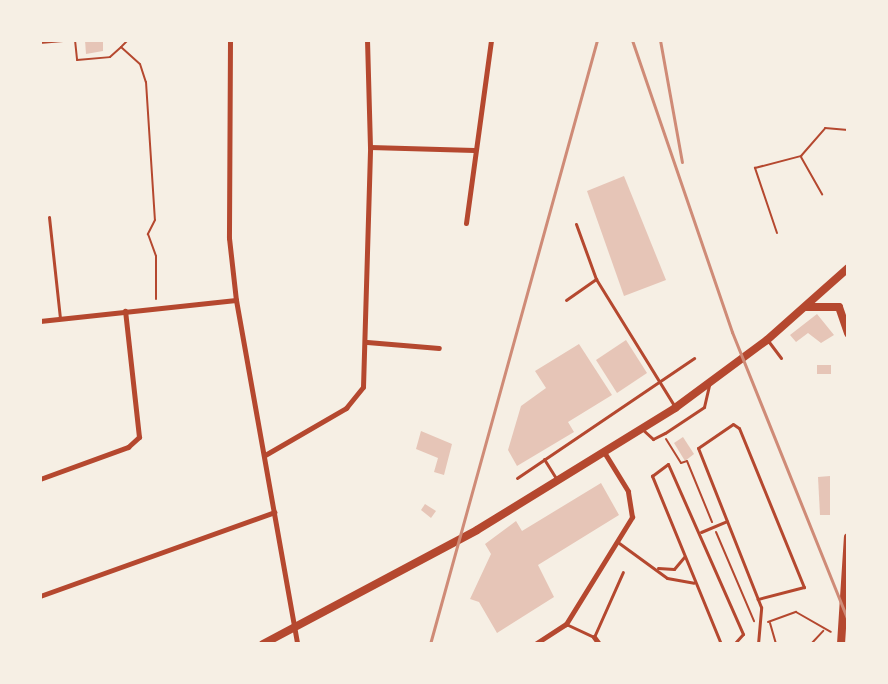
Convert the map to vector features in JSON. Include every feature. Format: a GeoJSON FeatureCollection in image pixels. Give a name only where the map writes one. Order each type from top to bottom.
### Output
{"type":"FeatureCollection","features":[{"type":"Feature","properties":{"kind":"highway"},"geometry":{"type":"LineString","coordinates":[[263,644],[295,629],[557,480],[675,408],[767,340],[848,268]]}},
{"type":"Feature","properties":{"kind":"highway"},"geometry":{"type":"LineString","coordinates":[[803,308],[839,307],[848,333]]}},
{"type":"Feature","properties":{"kind":"highway"},"geometry":{"type":"LineString","coordinates":[[841,644],[848,537]]}},
{"type":"Feature","properties":{"kind":"street"},"geometry":{"type":"LineString","coordinates":[[230,40],[229,238],[236,300],[297,644]]}},
{"type":"Feature","properties":{"kind":"street"},"geometry":{"type":"LineString","coordinates":[[265,455],[346,408],[363,387],[367,342],[370,147],[367,40]]}},
{"type":"Feature","properties":{"kind":"street"},"geometry":{"type":"LineString","coordinates":[[466,223],[491,40]]}},
{"type":"Feature","properties":{"kind":"street"},"geometry":{"type":"LineString","coordinates":[[370,147],[474,150]]}},
{"type":"Feature","properties":{"kind":"street"},"geometry":{"type":"LineString","coordinates":[[40,321],[236,300]]}},
{"type":"Feature","properties":{"kind":"street"},"geometry":{"type":"LineString","coordinates":[[40,479],[128,447],[139,437],[125,311]]}},
{"type":"Feature","properties":{"kind":"street"},"geometry":{"type":"LineString","coordinates":[[367,342],[439,348]]}},
{"type":"Feature","properties":{"kind":"street"},"geometry":{"type":"LineString","coordinates":[[535,644],[566,624],[619,543],[632,517],[630,497],[604,452]]}},
{"type":"Feature","properties":{"kind":"street"},"geometry":{"type":"LineString","coordinates":[[40,596],[274,512]]}},
{"type":"Feature","properties":{"kind":"street"},"geometry":{"type":"LineString","coordinates":[[554,633],[563,634]]}},
{"type":"Feature","properties":{"kind":"street"},"geometry":{"type":"LineString","coordinates":[[594,637],[599,644]]}},
{"type":"Feature","properties":{"kind":"lane"},"geometry":{"type":"LineString","coordinates":[[49,217],[60,318]]}},
{"type":"Feature","properties":{"kind":"lane"},"geometry":{"type":"LineString","coordinates":[[576,224],[596,279],[675,408]]}},
{"type":"Feature","properties":{"kind":"lane"},"geometry":{"type":"LineString","coordinates":[[566,300],[596,279]]}},
{"type":"Feature","properties":{"kind":"lane"},"geometry":{"type":"LineString","coordinates":[[767,340],[781,358]]}},
{"type":"Feature","properties":{"kind":"lane"},"geometry":{"type":"LineString","coordinates":[[517,478],[657,380],[694,358]]}},
{"type":"Feature","properties":{"kind":"lane"},"geometry":{"type":"LineString","coordinates":[[642,429],[653,439],[704,407],[711,395],[708,384]]}},
{"type":"Feature","properties":{"kind":"lane"},"geometry":{"type":"LineString","coordinates":[[758,599],[804,587],[739,428],[733,424],[698,448],[763,615],[758,644]]}},
{"type":"Feature","properties":{"kind":"lane"},"geometry":{"type":"LineString","coordinates":[[544,459],[557,480]]}},
{"type":"Feature","properties":{"kind":"lane"},"geometry":{"type":"LineString","coordinates":[[721,644],[653,470],[672,466],[743,634],[734,644]]}},
{"type":"Feature","properties":{"kind":"lane"},"geometry":{"type":"LineString","coordinates":[[700,532],[727,521]]}},
{"type":"Feature","properties":{"kind":"lane"},"geometry":{"type":"LineString","coordinates":[[619,543],[655,566],[667,578],[697,585]]}},
{"type":"Feature","properties":{"kind":"lane"},"geometry":{"type":"LineString","coordinates":[[655,566],[674,569],[685,556]]}},
{"type":"Feature","properties":{"kind":"lane"},"geometry":{"type":"LineString","coordinates":[[566,624],[594,637],[623,572]]}},
{"type":"Feature","properties":{"kind":"path"},"geometry":{"type":"LineString","coordinates":[[40,43],[73,40],[77,60],[110,57],[128,40]]}},
{"type":"Feature","properties":{"kind":"path"},"geometry":{"type":"LineString","coordinates":[[121,47],[140,64],[146,82],[155,220],[148,234],[156,256],[156,308]]}},
{"type":"Feature","properties":{"kind":"path"},"geometry":{"type":"LineString","coordinates":[[777,233],[755,168],[801,156],[825,128],[848,130]]}},
{"type":"Feature","properties":{"kind":"path"},"geometry":{"type":"LineString","coordinates":[[801,156],[822,194]]}},
{"type":"Feature","properties":{"kind":"path"},"geometry":{"type":"LineString","coordinates":[[671,444],[676,442]]}},
{"type":"Feature","properties":{"kind":"path"},"geometry":{"type":"LineString","coordinates":[[770,622],[776,644]]}},
{"type":"Feature","properties":{"kind":"path"},"geometry":{"type":"LineString","coordinates":[[811,644],[823,631]]}},
{"type":"Feature","properties":{"kind":"building"},"geometry":{"type":"Polygon","coordinates":[[[85,40],[103,40],[103,51],[86,54],[85,40]]]}},
{"type":"Feature","properties":{"kind":"building"},"geometry":{"type":"Polygon","coordinates":[[[624,176],[666,280],[624,296],[587,191],[624,176]]]}},
{"type":"Feature","properties":{"kind":"building"},"geometry":{"type":"Polygon","coordinates":[[[817,314],[834,335],[821,343],[808,333],[796,342],[790,335],[817,314]]]}},
{"type":"Feature","properties":{"kind":"building"},"geometry":{"type":"Polygon","coordinates":[[[626,340],[647,373],[617,393],[596,360],[626,340]]]}},
{"type":"Feature","properties":{"kind":"building"},"geometry":{"type":"Polygon","coordinates":[[[579,344],[612,395],[568,422],[574,432],[517,466],[508,450],[521,406],[546,388],[535,371],[579,344]]]}},
{"type":"Feature","properties":{"kind":"building"},"geometry":{"type":"Polygon","coordinates":[[[817,365],[831,365],[831,374],[817,374],[817,365]]]}},
{"type":"Feature","properties":{"kind":"building"},"geometry":{"type":"Polygon","coordinates":[[[421,431],[452,444],[444,475],[434,472],[438,458],[416,449],[421,431]]]}},
{"type":"Feature","properties":{"kind":"building"},"geometry":{"type":"Polygon","coordinates":[[[683,437],[694,454],[685,461],[674,443],[683,437]]]}},
{"type":"Feature","properties":{"kind":"building"},"geometry":{"type":"Polygon","coordinates":[[[830,476],[830,515],[820,515],[818,477],[830,476]]]}},
{"type":"Feature","properties":{"kind":"building"},"geometry":{"type":"Polygon","coordinates":[[[601,483],[619,515],[538,565],[554,597],[497,633],[479,602],[470,599],[491,554],[485,544],[516,521],[522,531],[601,483]]]}},
{"type":"Feature","properties":{"kind":"building"},"geometry":{"type":"Polygon","coordinates":[[[425,504],[436,511],[431,518],[421,510],[425,504]]]}},
{"type":"Feature","properties":{"kind":"railway"},"geometry":{"type":"LineString","coordinates":[[430,644],[597,40]]}},
{"type":"Feature","properties":{"kind":"railway"},"geometry":{"type":"LineString","coordinates":[[632,40],[732,332],[848,621]]}},
{"type":"Feature","properties":{"kind":"railway"},"geometry":{"type":"LineString","coordinates":[[660,40],[682,162]]}}]}
